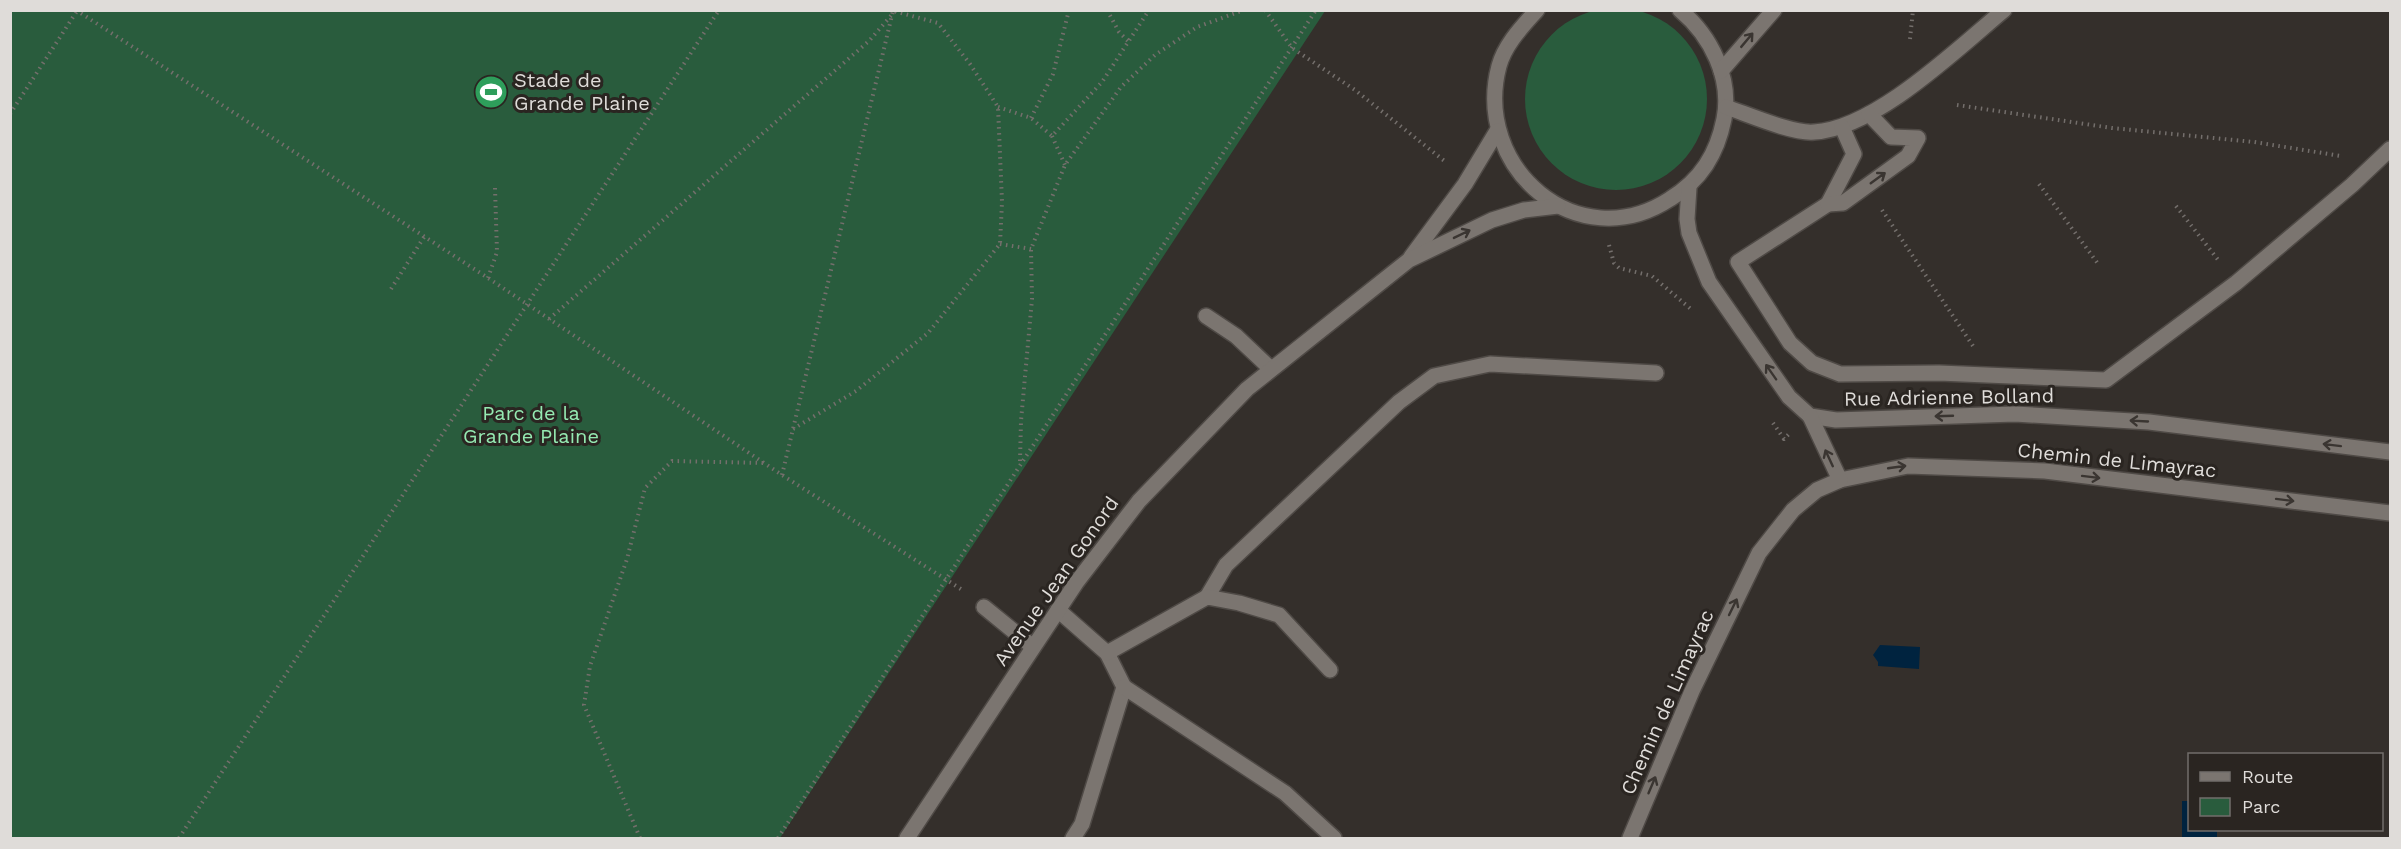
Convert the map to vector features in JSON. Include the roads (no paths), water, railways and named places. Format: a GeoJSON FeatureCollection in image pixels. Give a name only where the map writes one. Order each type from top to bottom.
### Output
{"type":"FeatureCollection","features":[{"type":"Feature","properties":{"kind":"street"},"geometry":{"type":"LineString","coordinates":[[1537,10],[1515,34],[1499,64],[1493,98],[1497,131],[1509,162],[1531,187],[1558,206],[1602,218],[1630,216],[1657,208],[1689,187],[1704,170],[1719,140],[1726,107],[1721,71],[1711,45],[1695,23],[1680,10]]}},
{"type":"Feature","properties":{"kind":"street"},"geometry":{"type":"LineString","coordinates":[[1721,71],[1774,10]]}},
{"type":"Feature","properties":{"kind":"street"},"geometry":{"type":"LineString","coordinates":[[1726,107],[1812,133],[1842,127],[1869,114],[1914,83],[2004,10]]}},
{"type":"Feature","properties":{"kind":"street"},"geometry":{"type":"LineString","coordinates":[[1869,114],[1891,137],[1918,138],[1908,156],[1843,203],[1828,204],[1738,262],[1790,343],[1812,363],[1840,374],[1939,373],[2106,380],[2236,283],[2391,149]]}},
{"type":"Feature","properties":{"kind":"street"},"geometry":{"type":"LineString","coordinates":[[1828,204],[1854,154],[1842,127]]}},
{"type":"Feature","properties":{"kind":"street","name":"Avenue Jean Gonord"},"geometry":{"type":"LineString","coordinates":[[1409,260],[1465,184],[1497,131]]}},
{"type":"Feature","properties":{"kind":"street"},"geometry":{"type":"LineString","coordinates":[[1689,187],[1687,219],[1689,233],[1709,282],[1789,398],[1810,416],[1840,480]]}},
{"type":"Feature","properties":{"kind":"street","name":"Avenue Jean Gonord"},"geometry":{"type":"LineString","coordinates":[[907,838],[1058,610],[1139,501],[1247,389],[1409,260],[1491,220],[1524,210],[1558,206]]}},
{"type":"Feature","properties":{"kind":"street"},"geometry":{"type":"LineString","coordinates":[[1206,316],[1236,336],[1271,369]]}},
{"type":"Feature","properties":{"kind":"street"},"geometry":{"type":"LineString","coordinates":[[1107,653],[1207,597],[1226,565],[1399,402],[1434,376],[1490,364],[1656,373]]}},
{"type":"Feature","properties":{"kind":"street","name":"Rue Adrienne Bolland"},"geometry":{"type":"LineString","coordinates":[[1810,416],[1836,420],[2015,414],[2137,421],[2391,452]]}},
{"type":"Feature","properties":{"kind":"street","name":"Chemin de Limayrac"},"geometry":{"type":"LineString","coordinates":[[1630,838],[1692,691],[1759,553],[1793,510],[1816,490],[1840,480],[1908,466],[2044,471],[2391,513]]}},
{"type":"Feature","properties":{"kind":"street"},"geometry":{"type":"LineString","coordinates":[[1207,597],[1239,603],[1279,615],[1330,670]]}},
{"type":"Feature","properties":{"kind":"street"},"geometry":{"type":"LineString","coordinates":[[984,607],[1033,647]]}},
{"type":"Feature","properties":{"kind":"street"},"geometry":{"type":"LineString","coordinates":[[1058,610],[1107,653],[1124,687],[1285,793],[1334,838]]}},
{"type":"Feature","properties":{"kind":"street"},"geometry":{"type":"LineString","coordinates":[[1073,838],[1082,824],[1124,687]]}},
{"type":"Feature","properties":{"kind":"water"},"geometry":{"type":"Polygon","coordinates":[[[1880,645],[1920,647],[1919,669],[1878,666],[1873,655],[1880,645]]]}},
{"type":"Feature","properties":{"kind":"water"},"geometry":{"type":"Polygon","coordinates":[[[2182,801],[2188,801],[2188,831],[2217,831],[2217,838],[2182,838],[2182,801]]]}},
{"type":"Feature","properties":{"kind":"place","name":"Stade de Grande Plaine"},"geometry":{"type":"Point","coordinates":[491,92]}},
{"type":"Feature","properties":{"kind":"park label","name":"Parc de la Grande Plaine"},"geometry":{"type":"Point","coordinates":[531,424]}}]}
